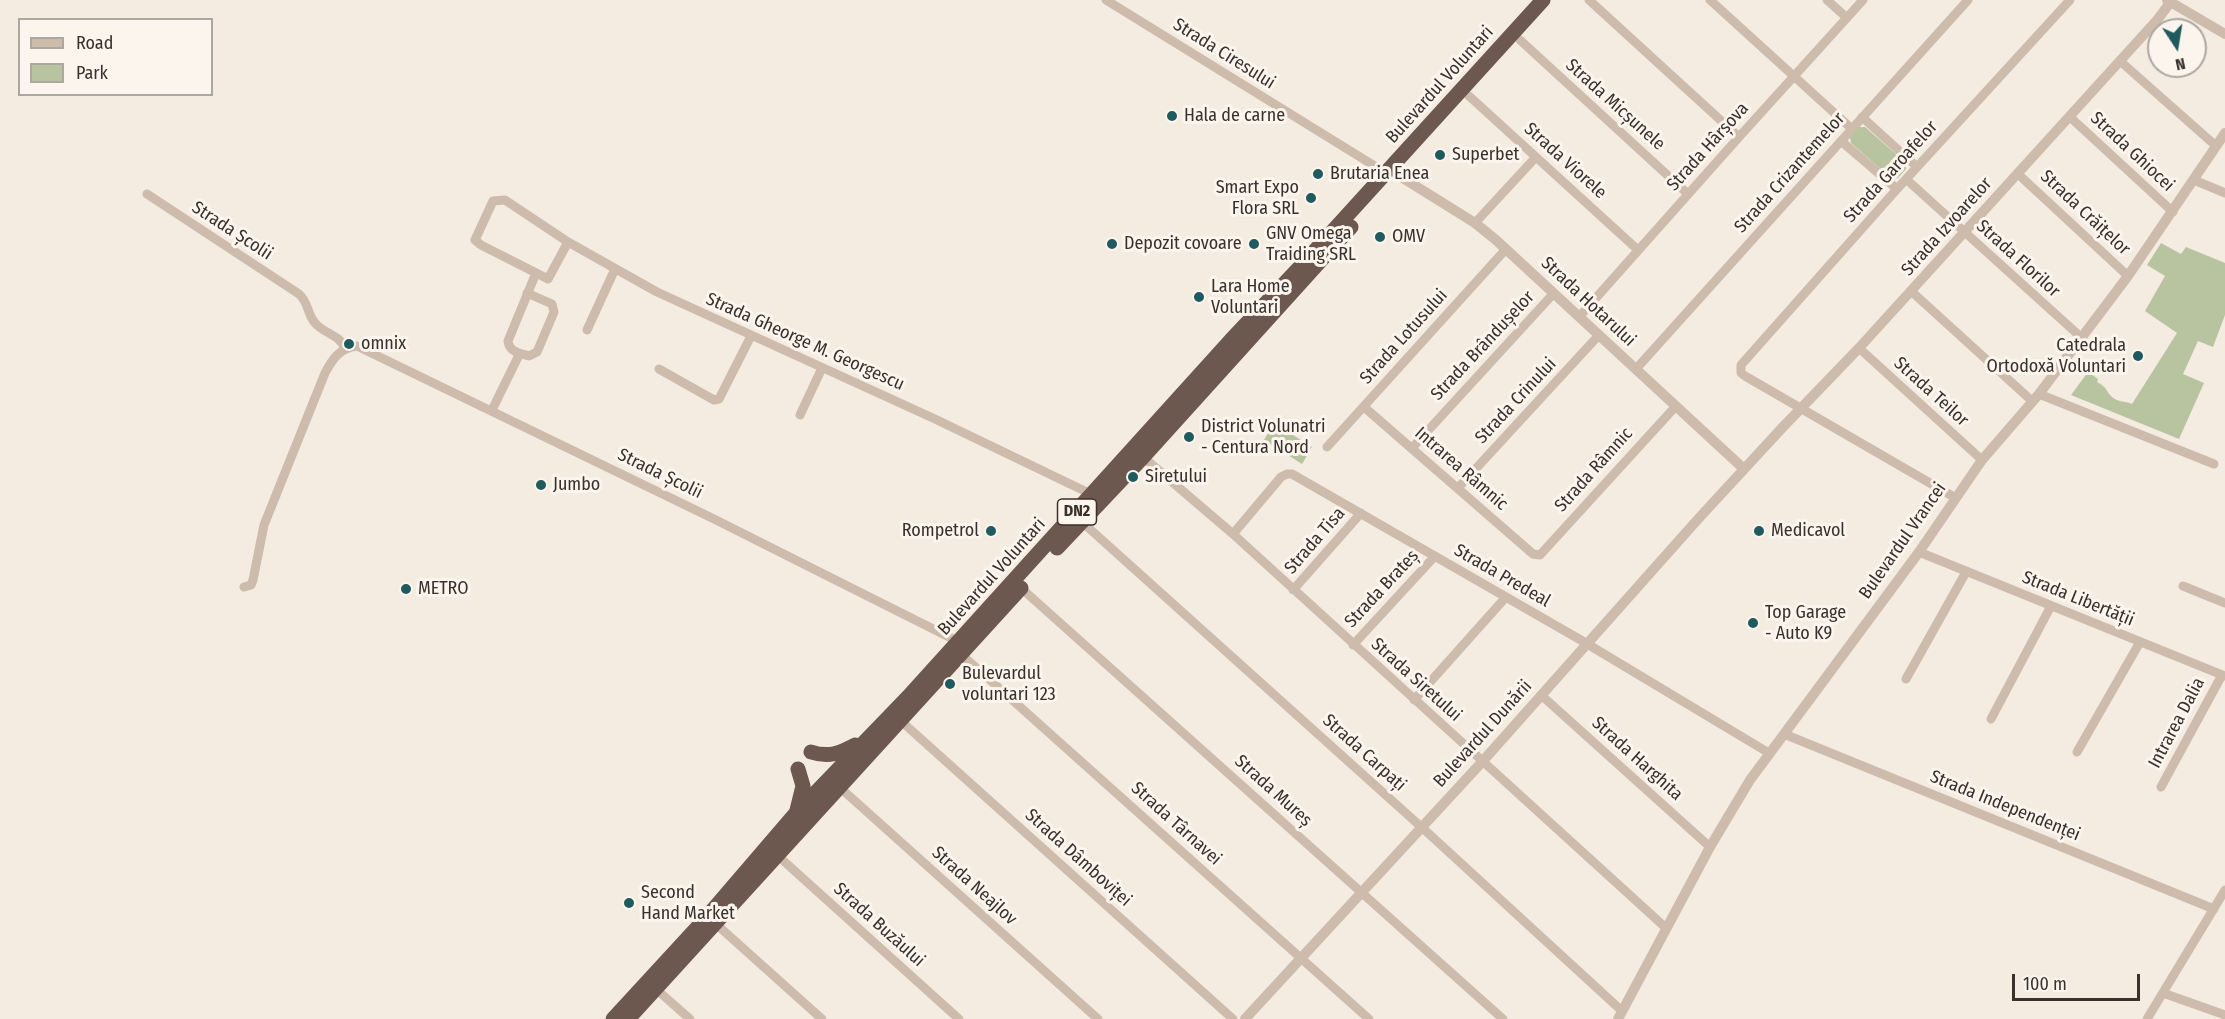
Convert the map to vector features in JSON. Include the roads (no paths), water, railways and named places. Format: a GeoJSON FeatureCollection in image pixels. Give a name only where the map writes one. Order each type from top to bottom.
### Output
{"type":"FeatureCollection","features":[{"type":"Feature","properties":{"kind":"highway","name":"Bulevardul Voluntari"},"geometry":{"type":"LineString","coordinates":[[628,1019],[777,855],[866,739],[1021,588],[1143,457],[1544,0]]}},
{"type":"Feature","properties":{"kind":"highway","name":"Bulevardul Voluntari"},"geometry":{"type":"LineString","coordinates":[[613,1019],[706,918],[796,812],[834,782],[901,721],[960,648],[1231,340],[1469,96],[1556,0]]}},
{"type":"Feature","properties":{"kind":"highway"},"geometry":{"type":"LineString","coordinates":[[812,752],[832,755],[866,739]]}},
{"type":"Feature","properties":{"kind":"highway"},"geometry":{"type":"LineString","coordinates":[[796,812],[803,786],[798,769]]}},
{"type":"Feature","properties":{"kind":"street","name":"Strada Ciresului"},"geometry":{"type":"LineString","coordinates":[[1106,0],[1392,174]]}},
{"type":"Feature","properties":{"kind":"street"},"geometry":{"type":"LineString","coordinates":[[1589,0],[1739,137]]}},
{"type":"Feature","properties":{"kind":"street"},"geometry":{"type":"LineString","coordinates":[[1710,0],[1852,129]]}},
{"type":"Feature","properties":{"kind":"street"},"geometry":{"type":"LineString","coordinates":[[1827,0],[1847,18]]}},
{"type":"Feature","properties":{"kind":"street","name":"Strada Hârșova"},"geometry":{"type":"LineString","coordinates":[[1579,317],[1863,0]]}},
{"type":"Feature","properties":{"kind":"street","name":"Strada Crizantemelor"},"geometry":{"type":"LineString","coordinates":[[1636,369],[1968,0]]}},
{"type":"Feature","properties":{"kind":"street","name":"Strada Garoafelor"},"geometry":{"type":"LineString","coordinates":[[1801,408],[1744,376],[1740,368],[1743,361],[1917,166],[2070,0]]}},
{"type":"Feature","properties":{"kind":"street"},"geometry":{"type":"LineString","coordinates":[[2170,1],[2225,34]]}},
{"type":"Feature","properties":{"kind":"street","name":"Strada Izvoarelor"},"geometry":{"type":"LineString","coordinates":[[1744,469],[2019,174],[2170,1]]}},
{"type":"Feature","properties":{"kind":"street","name":"Strada Micșunele"},"geometry":{"type":"LineString","coordinates":[[1520,40],[1688,194]]}},
{"type":"Feature","properties":{"kind":"street"},"geometry":{"type":"LineString","coordinates":[[2120,61],[2216,146]]}},
{"type":"Feature","properties":{"kind":"street","name":"Strada Viorele"},"geometry":{"type":"LineString","coordinates":[[1469,96],[1638,250]]}},
{"type":"Feature","properties":{"kind":"street"},"geometry":{"type":"LineString","coordinates":[[1863,117],[1917,166]]}},
{"type":"Feature","properties":{"kind":"street","name":"Strada Ghiocei"},"geometry":{"type":"LineString","coordinates":[[2070,117],[2173,212]]}},
{"type":"Feature","properties":{"kind":"street","name":"Bulevardul Vrancei"},"geometry":{"type":"LineString","coordinates":[[1620,1015],[1710,847],[1750,780],[1919,552],[1954,497],[2083,339],[2173,212],[2225,133]]}},
{"type":"Feature","properties":{"kind":"street"},"geometry":{"type":"LineString","coordinates":[[1841,141],[1897,189]]}},
{"type":"Feature","properties":{"kind":"street"},"geometry":{"type":"LineString","coordinates":[[1475,223],[1536,157]]}},
{"type":"Feature","properties":{"kind":"street","name":"Strada Hotarului"},"geometry":{"type":"LineString","coordinates":[[1392,174],[1475,223],[1744,469]]}},
{"type":"Feature","properties":{"kind":"street","name":"Strada Crăițelor"},"geometry":{"type":"LineString","coordinates":[[2019,174],[2128,276]]}},
{"type":"Feature","properties":{"kind":"street","name":"Strada Florilor"},"geometry":{"type":"LineString","coordinates":[[1906,179],[2083,339]]}},
{"type":"Feature","properties":{"kind":"street"},"geometry":{"type":"LineString","coordinates":[[2194,180],[2225,193]]}},
{"type":"Feature","properties":{"kind":"street","name":"Strada Școlii"},"geometry":{"type":"LineString","coordinates":[[147,194],[298,294],[308,304],[314,322],[341,341],[345,349],[357,346],[370,351],[492,410],[712,518],[960,648]]}},
{"type":"Feature","properties":{"kind":"street","name":"Strada Gheorge M. Georgescu"},"geometry":{"type":"LineString","coordinates":[[536,273],[476,242],[476,237],[493,201],[499,199],[512,204],[568,242],[657,292],[1093,495]]}},
{"type":"Feature","properties":{"kind":"street"},"geometry":{"type":"LineString","coordinates":[[527,293],[554,307],[537,352],[529,356],[509,347],[508,340],[527,293],[536,273],[548,279],[568,242]]}},
{"type":"Feature","properties":{"kind":"street","name":"Strada Lotusului"},"geometry":{"type":"LineString","coordinates":[[1327,447],[1506,249]]}},
{"type":"Feature","properties":{"kind":"street"},"geometry":{"type":"LineString","coordinates":[[586,330],[615,269]]}},
{"type":"Feature","properties":{"kind":"street"},"geometry":{"type":"LineString","coordinates":[[1911,291],[2035,398],[2214,464]]}},
{"type":"Feature","properties":{"kind":"street","name":"Strada Brândușelor"},"geometry":{"type":"LineString","coordinates":[[1412,448],[1554,294]]}},
{"type":"Feature","properties":{"kind":"street","name":"Strada Crinului"},"geometry":{"type":"LineString","coordinates":[[1458,488],[1599,335]]}},
{"type":"Feature","properties":{"kind":"street"},"geometry":{"type":"LineString","coordinates":[[659,369],[714,400],[719,399],[752,336]]}},
{"type":"Feature","properties":{"kind":"street","name":"Strada Teilor"},"geometry":{"type":"LineString","coordinates":[[1859,348],[1982,460]]}},
{"type":"Feature","properties":{"kind":"street"},"geometry":{"type":"LineString","coordinates":[[244,587],[250,585],[253,580],[264,525],[325,373],[338,353],[345,349]]}},
{"type":"Feature","properties":{"kind":"street"},"geometry":{"type":"LineString","coordinates":[[492,410],[518,357]]}},
{"type":"Feature","properties":{"kind":"street"},"geometry":{"type":"LineString","coordinates":[[800,415],[822,368]]}},
{"type":"Feature","properties":{"kind":"street","name":"Strada Râmnic"},"geometry":{"type":"LineString","coordinates":[[1536,555],[1540,555],[1676,406]]}},
{"type":"Feature","properties":{"kind":"street","name":"Intrarea Râmnic"},"geometry":{"type":"LineString","coordinates":[[1364,407],[1536,555]]}},
{"type":"Feature","properties":{"kind":"street"},"geometry":{"type":"LineString","coordinates":[[1801,408],[1954,497]]}},
{"type":"Feature","properties":{"kind":"street","name":"Strada Siretului"},"geometry":{"type":"LineString","coordinates":[[1143,457],[1233,534],[1666,928]]}},
{"type":"Feature","properties":{"kind":"street","name":"Bulevardul Dunării"},"geometry":{"type":"LineString","coordinates":[[1245,1019],[1482,762],[1744,469]]}},
{"type":"Feature","properties":{"kind":"street","name":"Strada Predeal"},"geometry":{"type":"LineString","coordinates":[[1233,534],[1287,474],[1292,474],[1506,597],[1769,753]]}},
{"type":"Feature","properties":{"kind":"street","name":"Strada Tisa"},"geometry":{"type":"LineString","coordinates":[[1293,590],[1361,513]]}},
{"type":"Feature","properties":{"kind":"street","name":"Strada Carpați"},"geometry":{"type":"LineString","coordinates":[[1082,522],[1421,827],[1620,1015]]}},
{"type":"Feature","properties":{"kind":"street","name":"Strada Libertății"},"geometry":{"type":"LineString","coordinates":[[1919,552],[2223,675]]}},
{"type":"Feature","properties":{"kind":"street","name":"Strada Brateș"},"geometry":{"type":"LineString","coordinates":[[1353,645],[1435,556]]}},
{"type":"Feature","properties":{"kind":"street"},"geometry":{"type":"LineString","coordinates":[[1906,679],[1966,572]]}},
{"type":"Feature","properties":{"kind":"street"},"geometry":{"type":"LineString","coordinates":[[2183,586],[2225,603]]}},
{"type":"Feature","properties":{"kind":"street","name":"Strada Mureș"},"geometry":{"type":"LineString","coordinates":[[1021,588],[1503,1019]]}},
{"type":"Feature","properties":{"kind":"street"},"geometry":{"type":"LineString","coordinates":[[1414,700],[1506,597]]}},
{"type":"Feature","properties":{"kind":"street"},"geometry":{"type":"LineString","coordinates":[[1991,719],[2051,606]]}},
{"type":"Feature","properties":{"kind":"street"},"geometry":{"type":"LineString","coordinates":[[2077,752],[2140,642]]}},
{"type":"Feature","properties":{"kind":"street","name":"Strada Târnavei"},"geometry":{"type":"LineString","coordinates":[[960,648],[1369,1019]]}},
{"type":"Feature","properties":{"kind":"street","name":"Intrarea Dalia"},"geometry":{"type":"LineString","coordinates":[[2161,786],[2223,675]]}},
{"type":"Feature","properties":{"kind":"street","name":"Strada Harghita"},"geometry":{"type":"LineString","coordinates":[[1541,695],[1710,847]]}},
{"type":"Feature","properties":{"kind":"street","name":"Strada Dâmboviței"},"geometry":{"type":"LineString","coordinates":[[901,721],[1233,1019]]}},
{"type":"Feature","properties":{"kind":"street","name":"Strada Independenței"},"geometry":{"type":"LineString","coordinates":[[1784,734],[2214,909]]}},
{"type":"Feature","properties":{"kind":"street","name":"Strada Neajlov"},"geometry":{"type":"LineString","coordinates":[[834,782],[1098,1019]]}},
{"type":"Feature","properties":{"kind":"street","name":"Strada Buzăului"},"geometry":{"type":"LineString","coordinates":[[777,855],[959,1019]]}},
{"type":"Feature","properties":{"kind":"street"},"geometry":{"type":"LineString","coordinates":[[2146,1019],[2225,890]]}},
{"type":"Feature","properties":{"kind":"street"},"geometry":{"type":"LineString","coordinates":[[716,924],[822,1019]]}},
{"type":"Feature","properties":{"kind":"street"},"geometry":{"type":"LineString","coordinates":[[656,989],[690,1019]]}},
{"type":"Feature","properties":{"kind":"street"},"geometry":{"type":"LineString","coordinates":[[2163,993],[2225,1015]]}},
{"type":"Feature","properties":{"kind":"place","name":"Hala de carne"},"geometry":{"type":"Point","coordinates":[1172,116]}},
{"type":"Feature","properties":{"kind":"place","name":"Superbet"},"geometry":{"type":"Point","coordinates":[1440,155]}},
{"type":"Feature","properties":{"kind":"place","name":"Brutaria Enea"},"geometry":{"type":"Point","coordinates":[1318,174]}},
{"type":"Feature","properties":{"kind":"place","name":"Smart Expo Flora SRL"},"geometry":{"type":"Point","coordinates":[1311,198]}},
{"type":"Feature","properties":{"kind":"place","name":"OMV"},"geometry":{"type":"Point","coordinates":[1380,237]}},
{"type":"Feature","properties":{"kind":"place","name":"Depozit covoare"},"geometry":{"type":"Point","coordinates":[1112,244]}},
{"type":"Feature","properties":{"kind":"place","name":"GNV Omega Traiding SRL"},"geometry":{"type":"Point","coordinates":[1254,244]}},
{"type":"Feature","properties":{"kind":"place","name":"Lara Home Voluntari"},"geometry":{"type":"Point","coordinates":[1199,297]}},
{"type":"Feature","properties":{"kind":"place","name":"omnix"},"geometry":{"type":"Point","coordinates":[349,344]}},
{"type":"Feature","properties":{"kind":"place","name":"Catedrala Ortodoxă Voluntari"},"geometry":{"type":"Point","coordinates":[2138,356]}},
{"type":"Feature","properties":{"kind":"place","name":"District Volunatri - Centura Nord"},"geometry":{"type":"Point","coordinates":[1189,437]}},
{"type":"Feature","properties":{"kind":"place","name":"Siretului"},"geometry":{"type":"Point","coordinates":[1133,477]}},
{"type":"Feature","properties":{"kind":"place","name":"Jumbo"},"geometry":{"type":"Point","coordinates":[541,485]}},
{"type":"Feature","properties":{"kind":"place","name":"Rompetrol"},"geometry":{"type":"Point","coordinates":[991,531]}},
{"type":"Feature","properties":{"kind":"place","name":"Medicavol"},"geometry":{"type":"Point","coordinates":[1759,531]}},
{"type":"Feature","properties":{"kind":"place","name":"METRO"},"geometry":{"type":"Point","coordinates":[406,589]}},
{"type":"Feature","properties":{"kind":"place","name":"Top Garage - Auto K9"},"geometry":{"type":"Point","coordinates":[1753,623]}},
{"type":"Feature","properties":{"kind":"place","name":"Bulevardul voluntari 123"},"geometry":{"type":"Point","coordinates":[950,684]}},
{"type":"Feature","properties":{"kind":"place","name":"Second Hand Market"},"geometry":{"type":"Point","coordinates":[629,903]}}]}
